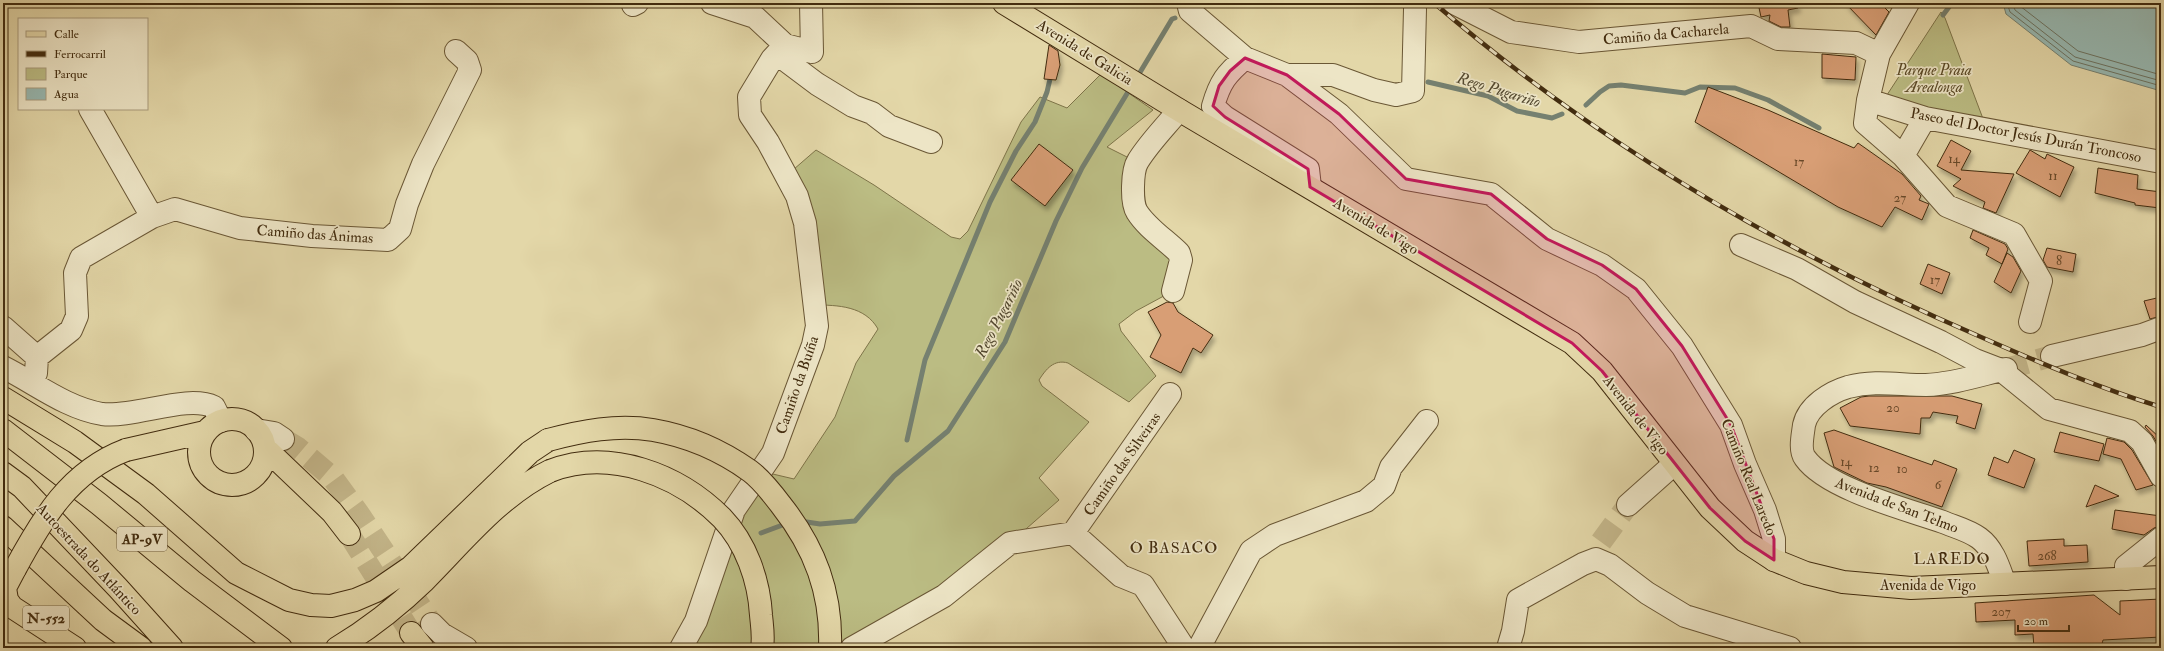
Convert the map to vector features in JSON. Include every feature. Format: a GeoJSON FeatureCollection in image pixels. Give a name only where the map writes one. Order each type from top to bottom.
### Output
{"type":"FeatureCollection","features":[{"type":"Feature","properties":{"kind":"main road","name":"Avenida de Galicia"},"geometry":{"type":"LineString","coordinates":[[1004,3],[1145,89]]}},
{"type":"Feature","properties":{"kind":"main road","name":"Avenida de Vigo"},"geometry":{"type":"LineString","coordinates":[[1145,89],[1572,343],[1602,371],[1710,508],[1745,541],[1774,560],[1806,573],[1843,582],[1911,588],[2161,577]]}},
{"type":"Feature","properties":{"kind":"main road"},"geometry":{"type":"LineString","coordinates":[[3,398],[75,442],[146,494],[236,573],[289,600],[311,605],[331,606],[355,600],[376,591],[394,580],[411,567],[530,452],[548,440],[584,430],[619,428],[652,430],[703,444],[751,472],[773,494],[797,525],[816,559],[826,593],[831,625],[830,648]]}},
{"type":"Feature","properties":{"kind":"main road"},"geometry":{"type":"LineString","coordinates":[[75,648],[12,607],[7,585],[39,526],[64,491],[92,466],[110,455],[158,443],[231,419],[241,420],[332,512],[349,534]]}},
{"type":"Feature","properties":{"kind":"main road"},"geometry":{"type":"LineString","coordinates":[[213,426],[199,449],[202,466],[208,475],[221,483],[236,485],[255,477],[265,458],[262,440]]}},
{"type":"Feature","properties":{"kind":"main road","name":"AP-9V"},"geometry":{"type":"LineString","coordinates":[[3,430],[99,504],[192,581],[281,648]]}},
{"type":"Feature","properties":{"kind":"main road"},"geometry":{"type":"LineString","coordinates":[[158,443],[175,450],[202,466]]}},
{"type":"Feature","properties":{"kind":"main road"},"geometry":{"type":"LineString","coordinates":[[337,648],[379,621],[407,598],[505,500],[530,481],[568,464],[581,462],[600,462],[625,465],[650,471],[695,494],[722,519],[738,541],[750,563],[757,584],[760,601],[762,648]]}},
{"type":"Feature","properties":{"kind":"main road","name":"Autoestrada do Atlántico"},"geometry":{"type":"LineString","coordinates":[[3,473],[22,487],[118,588],[172,648]]}},
{"type":"Feature","properties":{"kind":"main road"},"geometry":{"type":"LineString","coordinates":[[3,527],[103,620],[140,648]]}},
{"type":"Feature","properties":{"kind":"main road"},"geometry":{"type":"LineString","coordinates":[[7,585],[14,585],[18,591],[51,614],[63,638]]}},
{"type":"Feature","properties":{"kind":"main road","name":"N-552"},"geometry":{"type":"LineString","coordinates":[[7,585],[63,638],[88,648]]}},
{"type":"Feature","properties":{"kind":"street"},"geometry":{"type":"LineString","coordinates":[[712,3],[755,17],[781,49],[817,84],[853,106],[872,113],[889,126],[931,142]]}},
{"type":"Feature","properties":{"kind":"street"},"geometry":{"type":"LineString","coordinates":[[781,49],[812,52],[811,3]]}},
{"type":"Feature","properties":{"kind":"street"},"geometry":{"type":"LineString","coordinates":[[1188,3],[1190,10],[1245,58],[1286,75],[1334,76],[1374,90],[1396,95],[1413,91],[1415,9]]}},
{"type":"Feature","properties":{"kind":"street","name":"Camiño da Cacharela"},"geometry":{"type":"LineString","coordinates":[[1454,3],[1511,32],[1579,42],[1751,26],[1778,40],[1856,43],[1879,54]]}},
{"type":"Feature","properties":{"kind":"street"},"geometry":{"type":"LineString","coordinates":[[1908,3],[1879,54],[1868,100],[1865,123],[1903,156],[1947,206],[2014,234],[2041,281],[2030,322]]}},
{"type":"Feature","properties":{"kind":"street","name":"Camiño da Buíña"},"geometry":{"type":"LineString","coordinates":[[694,648],[696,623],[734,510],[773,453],[813,345],[817,326],[805,224],[797,196],[768,142],[750,114],[748,97],[781,49]]}},
{"type":"Feature","properties":{"kind":"street","name":"Camiño das Ánimas"},"geometry":{"type":"LineString","coordinates":[[37,357],[71,330],[77,316],[75,273],[81,258],[152,217],[175,209],[240,228],[312,236],[388,240],[400,229],[407,204],[423,164],[470,70],[467,61],[456,51]]}},
{"type":"Feature","properties":{"kind":"street"},"geometry":{"type":"LineString","coordinates":[[1245,58],[1230,70],[1219,86],[1213,106],[1225,117],[1308,169],[1310,187]]}},
{"type":"Feature","properties":{"kind":"street","name":"Camiño Real Laredo"},"geometry":{"type":"LineString","coordinates":[[1286,75],[1339,114],[1406,179],[1491,194],[1547,239],[1602,265],[1636,289],[1682,346],[1731,426],[1744,464],[1765,510],[1774,539],[1774,560]]}},
{"type":"Feature","properties":{"kind":"street","name":"Paseo del Doctor Jesús Durán Troncoso"},"geometry":{"type":"LineString","coordinates":[[1868,100],[1925,118],[2161,162]]}},
{"type":"Feature","properties":{"kind":"street"},"geometry":{"type":"LineString","coordinates":[[1173,291],[1180,260],[1179,253],[1145,222],[1136,211],[1133,187],[1137,162],[1174,107]]}},
{"type":"Feature","properties":{"kind":"street"},"geometry":{"type":"LineString","coordinates":[[91,110],[152,217]]}},
{"type":"Feature","properties":{"kind":"street"},"geometry":{"type":"LineString","coordinates":[[1903,156],[1925,118]]}},
{"type":"Feature","properties":{"kind":"street"},"geometry":{"type":"LineString","coordinates":[[1741,245],[1797,269],[1855,302],[1941,342],[1975,360],[2003,370],[2048,409],[2130,431],[2142,442],[2161,476]]}},
{"type":"Feature","properties":{"kind":"street"},"geometry":{"type":"LineString","coordinates":[[3,327],[37,357],[35,384]]}},
{"type":"Feature","properties":{"kind":"street"},"geometry":{"type":"LineString","coordinates":[[2052,356],[2161,328]]}},
{"type":"Feature","properties":{"kind":"street"},"geometry":{"type":"LineString","coordinates":[[3,367],[75,406],[103,414],[139,412],[199,403],[214,407],[213,426]]}},
{"type":"Feature","properties":{"kind":"street","name":"Avenida de San Telmo"},"geometry":{"type":"LineString","coordinates":[[2003,370],[1955,381],[1926,385],[1869,382],[1847,387],[1821,401],[1811,411],[1805,422],[1802,438],[1804,457],[1822,474],[1842,486],[1960,528],[1980,538],[1988,546],[2005,584]]}},
{"type":"Feature","properties":{"kind":"street","name":"Camiño das Silveiras"},"geometry":{"type":"LineString","coordinates":[[1074,533],[1170,394]]}},
{"type":"Feature","properties":{"kind":"street"},"geometry":{"type":"LineString","coordinates":[[1199,648],[1251,551],[1275,535],[1366,501],[1384,486],[1391,467],[1427,421]]}},
{"type":"Feature","properties":{"kind":"street"},"geometry":{"type":"LineString","coordinates":[[1628,505],[1674,464]]}},
{"type":"Feature","properties":{"kind":"street"},"geometry":{"type":"LineString","coordinates":[[852,648],[944,596],[1010,543],[1074,533],[1121,576],[1143,585],[1184,648]]}},
{"type":"Feature","properties":{"kind":"street"},"geometry":{"type":"LineString","coordinates":[[2126,579],[2126,566],[2161,538]]}},
{"type":"Feature","properties":{"kind":"street"},"geometry":{"type":"LineString","coordinates":[[1508,648],[1513,631],[1518,600],[1583,564],[1598,551],[1610,565],[1647,593],[1685,616],[1790,648]]}},
{"type":"Feature","properties":{"kind":"street","name":"Camiño da Buíña"},"geometry":{"type":"LineString","coordinates":[[680,648],[696,623]]}},
{"type":"Feature","properties":{"kind":"street"},"geometry":{"type":"LineString","coordinates":[[432,624],[442,634],[466,648]]}},
{"type":"Feature","properties":{"kind":"highlighted area"},"geometry":{"type":"Polygon","coordinates":[[[1245,58],[1287,75],[1339,114],[1406,179],[1491,194],[1547,239],[1602,265],[1636,289],[1682,346],[1731,425],[1774,539],[1774,560],[1745,541],[1710,508],[1602,371],[1572,343],[1310,187],[1308,169],[1225,117],[1213,106],[1219,86],[1230,71],[1245,58]]]}},
{"type":"Feature","properties":{"kind":"green space","name":"Parque Praia Arealonga"},"geometry":{"type":"Polygon","coordinates":[[[1941,12],[1945,18],[1985,124],[1885,98],[1941,12]]]}},
{"type":"Feature","properties":{"kind":"green space"},"geometry":{"type":"Polygon","coordinates":[[[1101,74],[1153,110],[1107,147],[1137,162],[1134,202],[1179,253],[1173,291],[1136,311],[1119,324],[1121,331],[1156,376],[1129,402],[1068,363],[1059,362],[1051,366],[1039,380],[1042,386],[1089,422],[1039,478],[1059,500],[1010,543],[852,648],[695,648],[696,621],[760,471],[794,479],[835,417],[856,363],[878,329],[873,321],[858,311],[850,308],[814,305],[786,176],[816,150],[874,185],[951,237],[960,239],[968,231],[1021,122],[1040,97],[1067,108],[1101,74]]]}},
{"type":"Feature","properties":{"kind":"water"},"geometry":{"type":"Polygon","coordinates":[[[2003,3],[2161,3],[2161,91],[2071,65],[2006,14],[2003,3]]]}},
{"type":"Feature","properties":{"kind":"building"},"geometry":{"type":"Polygon","coordinates":[[[1758,3],[1797,3],[1798,8],[1788,10],[1790,27],[1781,27],[1769,21],[1770,15],[1761,17],[1758,3]]]}},
{"type":"Feature","properties":{"kind":"building"},"geometry":{"type":"Polygon","coordinates":[[[1845,3],[1880,3],[1889,12],[1876,35],[1845,3]]]}},
{"type":"Feature","properties":{"kind":"building"},"geometry":{"type":"Polygon","coordinates":[[[1049,45],[1058,51],[1060,65],[1056,80],[1044,79],[1049,45]]]}},
{"type":"Feature","properties":{"kind":"building"},"geometry":{"type":"Polygon","coordinates":[[[1822,54],[1856,57],[1855,80],[1822,78],[1822,54]]]}},
{"type":"Feature","properties":{"kind":"building"},"geometry":{"type":"Polygon","coordinates":[[[1708,87],[1768,110],[1854,148],[1858,143],[1902,174],[1921,196],[1919,200],[1929,204],[1922,220],[1895,207],[1882,227],[1838,207],[1695,122],[1708,87]]]}},
{"type":"Feature","properties":{"kind":"building"},"geometry":{"type":"Polygon","coordinates":[[[1951,140],[1971,151],[1961,170],[2014,174],[1996,213],[1983,208],[1985,202],[1953,186],[1961,179],[1937,166],[1951,140]]]}},
{"type":"Feature","properties":{"kind":"building"},"geometry":{"type":"Polygon","coordinates":[[[1039,144],[1073,170],[1045,206],[1011,180],[1039,144]]]}},
{"type":"Feature","properties":{"kind":"building"},"geometry":{"type":"Polygon","coordinates":[[[2030,150],[2045,159],[2047,154],[2074,167],[2060,197],[2016,173],[2030,150]]]}},
{"type":"Feature","properties":{"kind":"building"},"geometry":{"type":"Polygon","coordinates":[[[2098,168],[2138,175],[2137,189],[2161,192],[2160,208],[2135,205],[2135,203],[2095,193],[2098,168]]]}},
{"type":"Feature","properties":{"kind":"building"},"geometry":{"type":"Polygon","coordinates":[[[1973,230],[2005,244],[2008,249],[2002,264],[1986,255],[1989,248],[1970,238],[1973,230]]]}},
{"type":"Feature","properties":{"kind":"building"},"geometry":{"type":"Polygon","coordinates":[[[2047,248],[2076,254],[2073,272],[2047,267],[2043,260],[2047,248]]]}},
{"type":"Feature","properties":{"kind":"building"},"geometry":{"type":"Polygon","coordinates":[[[2007,253],[2013,257],[2021,271],[2011,293],[1994,282],[2007,253]]]}},
{"type":"Feature","properties":{"kind":"building"},"geometry":{"type":"Polygon","coordinates":[[[1928,264],[1950,273],[1942,294],[1920,284],[1928,264]]]}},
{"type":"Feature","properties":{"kind":"building"},"geometry":{"type":"Polygon","coordinates":[[[2161,297],[2161,316],[2150,319],[2144,301],[2161,297]]]}},
{"type":"Feature","properties":{"kind":"building"},"geometry":{"type":"Polygon","coordinates":[[[1167,302],[1173,303],[1178,312],[1213,335],[1201,353],[1193,348],[1181,373],[1150,357],[1161,335],[1148,312],[1167,302]]]}},
{"type":"Feature","properties":{"kind":"building"},"geometry":{"type":"Polygon","coordinates":[[[1952,396],[1982,404],[1975,429],[1956,423],[1958,416],[1933,412],[1930,418],[1921,418],[1920,434],[1850,426],[1840,408],[1861,397],[1952,396]]]}},
{"type":"Feature","properties":{"kind":"building"},"geometry":{"type":"Polygon","coordinates":[[[2146,425],[2161,439],[2161,450],[2153,436],[2145,427],[2146,425]]]}},
{"type":"Feature","properties":{"kind":"building"},"geometry":{"type":"Polygon","coordinates":[[[1834,430],[1932,465],[1934,460],[1957,469],[1942,507],[1886,487],[1867,483],[1834,467],[1824,433],[1834,430]]]}},
{"type":"Feature","properties":{"kind":"building"},"geometry":{"type":"Polygon","coordinates":[[[2060,432],[2104,444],[2099,461],[2054,452],[2060,432]]]}},
{"type":"Feature","properties":{"kind":"building"},"geometry":{"type":"Polygon","coordinates":[[[2107,438],[2124,442],[2132,450],[2153,485],[2136,490],[2121,459],[2103,454],[2107,438]]]}},
{"type":"Feature","properties":{"kind":"building"},"geometry":{"type":"Polygon","coordinates":[[[2014,450],[2035,459],[2024,488],[1988,475],[1994,457],[2008,463],[2014,450]]]}},
{"type":"Feature","properties":{"kind":"building"},"geometry":{"type":"Polygon","coordinates":[[[2095,485],[2119,496],[2086,507],[2095,485]]]}},
{"type":"Feature","properties":{"kind":"building"},"geometry":{"type":"Polygon","coordinates":[[[2115,510],[2161,516],[2161,526],[2154,528],[2144,535],[2112,529],[2115,510]]]}},
{"type":"Feature","properties":{"kind":"building"},"geometry":{"type":"Polygon","coordinates":[[[2064,539],[2064,546],[2087,545],[2088,562],[2029,566],[2027,541],[2064,539]]]}},
{"type":"Feature","properties":{"kind":"building"},"geometry":{"type":"Polygon","coordinates":[[[2094,595],[2120,615],[2120,601],[2161,599],[2161,637],[2103,640],[2101,648],[2034,648],[2033,634],[2015,635],[2015,620],[1976,622],[1975,603],[2094,595]]]}},
{"type":"Feature","properties":{"kind":"waterway","name":"Rego Pugariño"},"geometry":{"type":"LineString","coordinates":[[1943,15],[1952,3]]}},
{"type":"Feature","properties":{"kind":"waterway","name":"Rego Pugariño"},"geometry":{"type":"LineString","coordinates":[[1136,79],[1172,19],[1175,18]]}},
{"type":"Feature","properties":{"kind":"waterway"},"geometry":{"type":"LineString","coordinates":[[907,440],[925,360],[990,202],[1016,151],[1035,122],[1047,92],[1050,79]]}},
{"type":"Feature","properties":{"kind":"waterway","name":"Rego Pugariño"},"geometry":{"type":"LineString","coordinates":[[1428,82],[1488,96],[1517,111],[1552,118],[1562,114]]}},
{"type":"Feature","properties":{"kind":"waterway","name":"Rego Pugariño"},"geometry":{"type":"LineString","coordinates":[[1586,105],[1609,86],[1621,85],[1685,93],[1700,87],[1735,88],[1768,100],[1819,128]]}},
{"type":"Feature","properties":{"kind":"waterway","name":"Rego Pugariño"},"geometry":{"type":"LineString","coordinates":[[800,521],[820,524],[855,521],[894,476],[948,431],[1005,342],[1056,221],[1082,168],[1131,87]]}},
{"type":"Feature","properties":{"kind":"waterway","name":"Rego Pugariño"},"geometry":{"type":"LineString","coordinates":[[761,533],[788,523]]}},
{"type":"Feature","properties":{"kind":"tunnel"},"geometry":{"type":"LineString","coordinates":[[2006,369],[2052,356]]}},
{"type":"Feature","properties":{"kind":"tunnel"},"geometry":{"type":"LineString","coordinates":[[283,439],[298,448],[332,477],[359,514],[432,624]]}},
{"type":"Feature","properties":{"kind":"tunnel"},"geometry":{"type":"LineString","coordinates":[[1601,542],[1628,505]]}},
{"type":"Feature","properties":{"kind":"tunnel"},"geometry":{"type":"LineString","coordinates":[[349,534],[411,633]]}},
{"type":"Feature","properties":{"kind":"railway"},"geometry":{"type":"LineString","coordinates":[[1434,3],[1496,54],[1560,102],[1627,148],[1695,191],[1765,231],[1836,269],[1981,337],[2070,375],[2161,407]]}},
{"type":"Feature","properties":{"kind":"district","name":"O BASACO"},"geometry":{"type":"Point","coordinates":[1174,547]}},
{"type":"Feature","properties":{"kind":"district","name":"LAREDO"},"geometry":{"type":"Point","coordinates":[1952,558]}}]}
